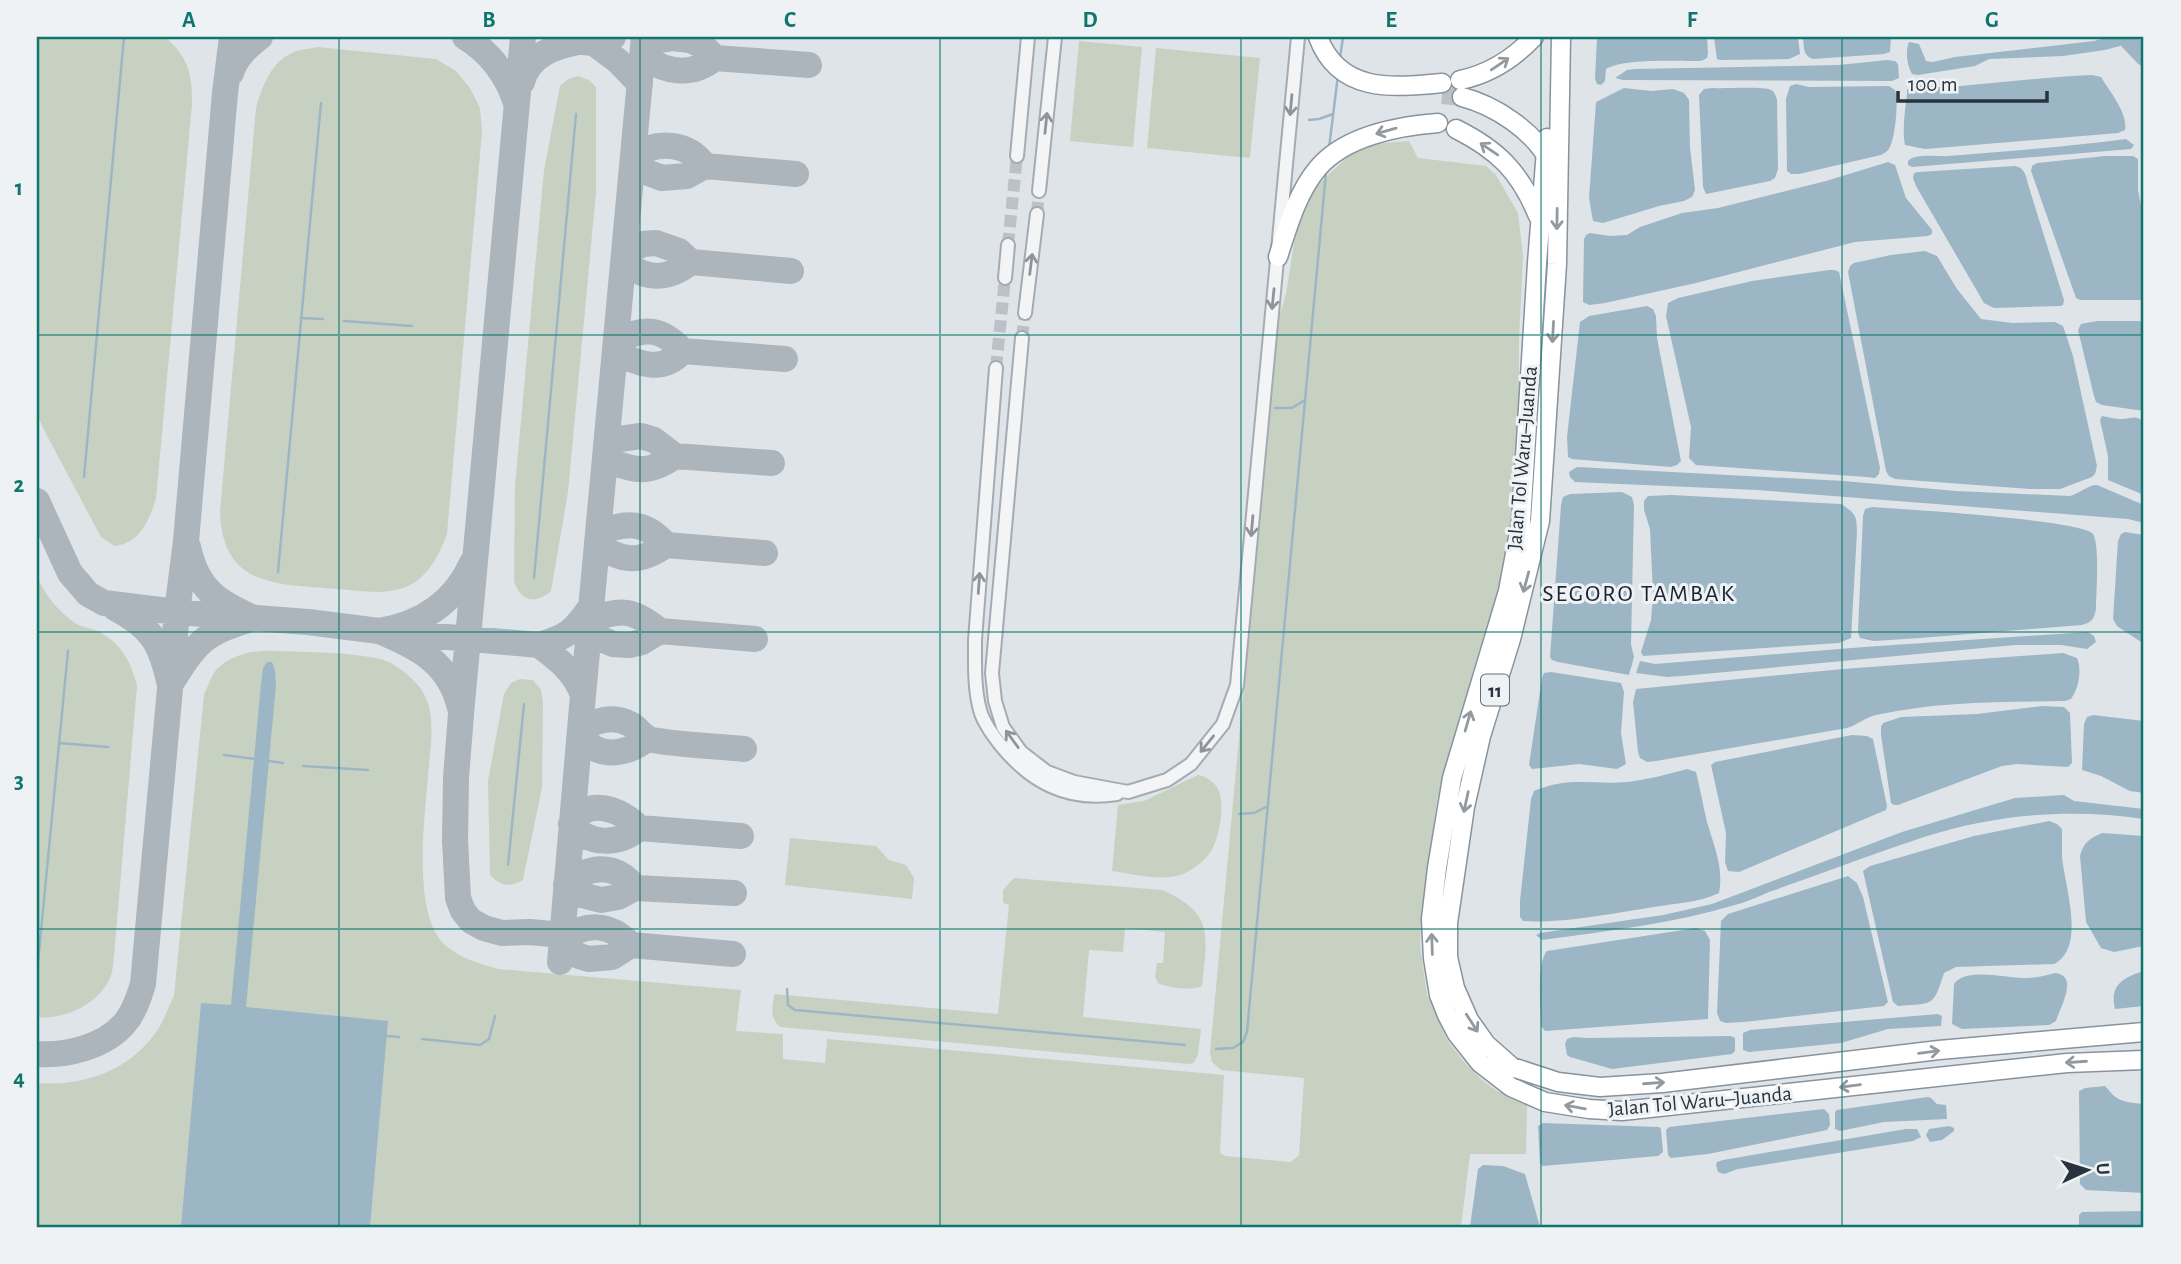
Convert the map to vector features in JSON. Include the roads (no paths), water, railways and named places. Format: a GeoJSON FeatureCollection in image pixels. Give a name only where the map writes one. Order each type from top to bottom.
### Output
{"type":"FeatureCollection","features":[{"type":"Feature","properties":{"kind":"highway"},"geometry":{"type":"LineString","coordinates":[[1318,37],[1331,60],[1348,76],[1364,82],[1442,89]]}},
{"type":"Feature","properties":{"kind":"highway"},"geometry":{"type":"LineString","coordinates":[[1534,37],[1523,49],[1461,88],[1524,131],[1546,156],[1557,177]]}},
{"type":"Feature","properties":{"kind":"highway","name":"Jalan Tol Waru–Juanda"},"geometry":{"type":"LineString","coordinates":[[1561,37],[1557,264],[1540,521],[1511,639],[1476,760],[1463,819],[1448,923],[1448,957],[1455,988],[1469,1020],[1486,1044],[1512,1067],[1558,1082],[1600,1087],[1662,1083],[1952,1049],[2144,1032]]}},
{"type":"Feature","properties":{"kind":"highway","name":"Jalan Tol Waru–Juanda"},"geometry":{"type":"LineString","coordinates":[[1559,77],[1549,113],[1521,522],[1508,591],[1452,778],[1431,919],[1435,977],[1447,1016],[1457,1034],[1480,1063],[1511,1087],[1545,1102],[1589,1110],[1622,1111],[2067,1063],[2144,1060]]}},
{"type":"Feature","properties":{"kind":"highway"},"geometry":{"type":"LineString","coordinates":[[1278,257],[1293,211],[1319,167],[1337,152],[1377,134],[1408,126],[1438,123]]}},
{"type":"Feature","properties":{"kind":"highway"},"geometry":{"type":"LineString","coordinates":[[1456,129],[1496,152],[1518,175],[1540,219]]}},
{"type":"Feature","properties":{"kind":"street"},"geometry":{"type":"LineString","coordinates":[[1017,156],[1028,37]]}},
{"type":"Feature","properties":{"kind":"street"},"geometry":{"type":"LineString","coordinates":[[1039,191],[1055,37]]}},
{"type":"Feature","properties":{"kind":"street"},"geometry":{"type":"LineString","coordinates":[[996,368],[975,640],[975,681],[980,713],[1013,761],[1041,782],[1071,794],[1101,796],[1144,789],[1167,780],[1191,764],[1223,724],[1237,685],[1298,37]]}},
{"type":"Feature","properties":{"kind":"street"},"geometry":{"type":"LineString","coordinates":[[1025,313],[1037,214]]}},
{"type":"Feature","properties":{"kind":"street"},"geometry":{"type":"LineString","coordinates":[[1005,278],[1008,245]]}},
{"type":"Feature","properties":{"kind":"street"},"geometry":{"type":"LineString","coordinates":[[1023,338],[992,673],[995,701],[1003,727],[1021,752],[1047,772],[1074,782],[1128,792]]}},
{"type":"Feature","properties":{"kind":"street"},"geometry":{"type":"LineString","coordinates":[[975,640],[998,603]]}},
{"type":"Feature","properties":{"kind":"water"},"geometry":{"type":"Polygon","coordinates":[[[1597,37],[1707,37],[1708,53],[1707,58],[1701,61],[1652,61],[1614,65],[1606,69],[1605,81],[1601,85],[1597,84],[1595,79],[1597,37]]]}},
{"type":"Feature","properties":{"kind":"water"},"geometry":{"type":"Polygon","coordinates":[[[1714,37],[1798,37],[1800,54],[1789,59],[1720,60],[1717,59],[1714,37]]]}},
{"type":"Feature","properties":{"kind":"water"},"geometry":{"type":"Polygon","coordinates":[[[1803,37],[1891,37],[1890,52],[1813,59],[1806,53],[1803,37]]]}},
{"type":"Feature","properties":{"kind":"water"},"geometry":{"type":"Polygon","coordinates":[[[2108,37],[2125,37],[2131,43],[2063,56],[1989,59],[1975,66],[1918,75],[1912,74],[1907,58],[1909,42],[1919,44],[1926,61],[1933,62],[2108,37]]]}},
{"type":"Feature","properties":{"kind":"water"},"geometry":{"type":"Polygon","coordinates":[[[1887,60],[1898,64],[1899,78],[1892,81],[1615,78],[1627,70],[1635,69],[1839,65],[1887,60]]]}},
{"type":"Feature","properties":{"kind":"water"},"geometry":{"type":"Polygon","coordinates":[[[2092,75],[2101,77],[2118,103],[2124,117],[2125,130],[2118,133],[1925,149],[1905,145],[1907,90],[1912,87],[1950,87],[2092,75]]]}},
{"type":"Feature","properties":{"kind":"water"},"geometry":{"type":"Polygon","coordinates":[[[1796,84],[1809,87],[1889,86],[1895,90],[1896,119],[1889,149],[1881,155],[1791,174],[1787,171],[1786,99],[1790,86],[1796,84]]]}},
{"type":"Feature","properties":{"kind":"water"},"geometry":{"type":"Polygon","coordinates":[[[1624,88],[1651,91],[1673,89],[1684,93],[1689,100],[1690,148],[1695,190],[1692,197],[1684,201],[1603,223],[1593,221],[1589,198],[1596,102],[1624,88]]]}},
{"type":"Feature","properties":{"kind":"water"},"geometry":{"type":"Polygon","coordinates":[[[1760,88],[1774,93],[1777,99],[1778,169],[1775,178],[1706,194],[1703,187],[1699,95],[1704,89],[1760,88]]]}},
{"type":"Feature","properties":{"kind":"water"},"geometry":{"type":"Polygon","coordinates":[[[2126,139],[2134,145],[2131,149],[1912,167],[1908,165],[1908,161],[1921,156],[2015,151],[2126,139]]]}},
{"type":"Feature","properties":{"kind":"water"},"geometry":{"type":"Polygon","coordinates":[[[2133,156],[2138,159],[2138,190],[2144,221],[2144,300],[2076,298],[2031,171],[2032,166],[2037,163],[2133,156]]]}},
{"type":"Feature","properties":{"kind":"water"},"geometry":{"type":"Polygon","coordinates":[[[1888,162],[1895,165],[1906,198],[1932,230],[1932,234],[1855,242],[1696,283],[1605,303],[1589,305],[1583,302],[1584,239],[1590,233],[1627,235],[1640,227],[1682,213],[1718,208],[1826,181],[1888,162]]]}},
{"type":"Feature","properties":{"kind":"water"},"geometry":{"type":"Polygon","coordinates":[[[2015,166],[2026,175],[2064,300],[2060,306],[1994,308],[1984,303],[1913,178],[1914,173],[1918,172],[2015,166]]]}},
{"type":"Feature","properties":{"kind":"water"},"geometry":{"type":"Polygon","coordinates":[[[1925,251],[1937,256],[1957,289],[1981,319],[2012,323],[2055,322],[2063,326],[2073,356],[2097,466],[2092,477],[2060,489],[2030,489],[1895,479],[1889,476],[1848,272],[1854,263],[1925,251]]]}},
{"type":"Feature","properties":{"kind":"water"},"geometry":{"type":"Polygon","coordinates":[[[1829,270],[1839,272],[1880,468],[1879,474],[1875,478],[1696,465],[1689,458],[1691,427],[1666,316],[1668,303],[1678,298],[1752,281],[1829,270]]]}},
{"type":"Feature","properties":{"kind":"water"},"geometry":{"type":"Polygon","coordinates":[[[1647,306],[1653,309],[1656,316],[1657,338],[1681,461],[1671,467],[1568,457],[1567,437],[1580,322],[1589,316],[1647,306]]]}},
{"type":"Feature","properties":{"kind":"water"},"geometry":{"type":"Polygon","coordinates":[[[2097,321],[2144,321],[2144,411],[2096,402],[2078,330],[2081,324],[2097,321]]]}},
{"type":"Feature","properties":{"kind":"water"},"geometry":{"type":"Polygon","coordinates":[[[2102,416],[2136,418],[2144,423],[2144,495],[2108,480],[2108,456],[2100,420],[2102,416]]]}},
{"type":"Feature","properties":{"kind":"water"},"geometry":{"type":"Polygon","coordinates":[[[1577,467],[2070,496],[2097,485],[2144,505],[2144,523],[2128,519],[1757,490],[1575,482],[1569,472],[1577,467]]]}},
{"type":"Feature","properties":{"kind":"water"},"geometry":{"type":"Polygon","coordinates":[[[1622,492],[1632,497],[1634,505],[1631,644],[1634,657],[1629,675],[1558,662],[1550,657],[1563,497],[1570,494],[1622,492]]]}},
{"type":"Feature","properties":{"kind":"water"},"geometry":{"type":"Polygon","coordinates":[[[1648,496],[1841,504],[1849,510],[1856,518],[1857,532],[1851,638],[1839,643],[1643,656],[1641,652],[1651,620],[1653,595],[1650,529],[1644,501],[1648,496]]]}},
{"type":"Feature","properties":{"kind":"water"},"geometry":{"type":"Polygon","coordinates":[[[1872,507],[2027,520],[2059,524],[2093,534],[2097,570],[2096,609],[2093,618],[2082,625],[1874,641],[1860,638],[1858,632],[1863,516],[1865,509],[1872,507]]]}},
{"type":"Feature","properties":{"kind":"water"},"geometry":{"type":"Polygon","coordinates":[[[2125,532],[2144,535],[2144,644],[2117,626],[2113,619],[2118,541],[2125,532]]]}},
{"type":"Feature","properties":{"kind":"water"},"geometry":{"type":"Polygon","coordinates":[[[2088,632],[2094,636],[2096,642],[2087,649],[2061,645],[2015,645],[1682,676],[1636,673],[1640,661],[1655,664],[2088,632]]]}},
{"type":"Feature","properties":{"kind":"water"},"geometry":{"type":"Polygon","coordinates":[[[2063,653],[2077,658],[2079,668],[2076,690],[2071,699],[2065,701],[1970,703],[1899,710],[1872,716],[1847,728],[1656,761],[1647,762],[1640,758],[1638,752],[1633,702],[1636,689],[1843,669],[2063,653]]]}},
{"type":"Feature","properties":{"kind":"water"},"geometry":{"type":"Polygon","coordinates":[[[267,662],[272,662],[276,685],[246,1007],[388,1021],[370,1227],[181,1227],[201,1003],[231,1005],[261,684],[263,668],[267,662]]]}},
{"type":"Feature","properties":{"kind":"water"},"geometry":{"type":"Polygon","coordinates":[[[1544,673],[1621,683],[1624,692],[1621,733],[1626,764],[1617,769],[1579,764],[1532,769],[1529,765],[1542,678],[1544,673]]]}},
{"type":"Feature","properties":{"kind":"water"},"geometry":{"type":"Polygon","coordinates":[[[2042,706],[2064,707],[2070,713],[2072,763],[2068,767],[2017,764],[2002,766],[1898,805],[1891,803],[1881,735],[1883,723],[1901,717],[1977,714],[2042,706]]]}},
{"type":"Feature","properties":{"kind":"water"},"geometry":{"type":"Polygon","coordinates":[[[2093,715],[2144,721],[2144,793],[2130,791],[2101,776],[2082,770],[2084,724],[2087,717],[2093,715]]]}},
{"type":"Feature","properties":{"kind":"water"},"geometry":{"type":"Polygon","coordinates":[[[1852,735],[1873,739],[1886,810],[1739,872],[1728,871],[1725,862],[1726,833],[1711,765],[1715,762],[1852,735]]]}},
{"type":"Feature","properties":{"kind":"water"},"geometry":{"type":"Polygon","coordinates":[[[1687,769],[1696,772],[1719,866],[1719,893],[1695,901],[1588,917],[1523,921],[1520,917],[1520,901],[1534,791],[1570,782],[1635,781],[1687,769]]]}},
{"type":"Feature","properties":{"kind":"water"},"geometry":{"type":"Polygon","coordinates":[[[2064,795],[2074,801],[2144,809],[2144,819],[2061,814],[1978,823],[1924,837],[1711,912],[1542,940],[1536,935],[1663,915],[1712,904],[1902,832],[2015,798],[2064,795]]]}},
{"type":"Feature","properties":{"kind":"water"},"geometry":{"type":"Polygon","coordinates":[[[2049,821],[2062,829],[2062,856],[2072,930],[2064,956],[2054,964],[1956,967],[1944,973],[1930,1002],[1898,1006],[1893,1002],[1863,871],[1870,866],[1974,836],[2049,821]]]}},
{"type":"Feature","properties":{"kind":"water"},"geometry":{"type":"Polygon","coordinates":[[[2102,833],[2144,836],[2144,946],[2114,952],[2101,948],[2086,922],[2080,856],[2088,842],[2102,833]]]}},
{"type":"Feature","properties":{"kind":"water"},"geometry":{"type":"Polygon","coordinates":[[[1848,876],[1857,883],[1863,897],[1888,1002],[1884,1006],[1744,1022],[1720,1021],[1717,1013],[1721,921],[1728,914],[1848,876]]]}},
{"type":"Feature","properties":{"kind":"water"},"geometry":{"type":"Polygon","coordinates":[[[1696,928],[1705,931],[1710,940],[1708,1019],[1545,1031],[1541,1026],[1540,976],[1547,951],[1696,928]]]}},
{"type":"Feature","properties":{"kind":"water"},"geometry":{"type":"Polygon","coordinates":[[[2144,971],[2144,1006],[2115,1009],[2116,988],[2124,979],[2144,971]]]}},
{"type":"Feature","properties":{"kind":"water"},"geometry":{"type":"Polygon","coordinates":[[[2055,973],[2062,975],[2067,985],[2056,1021],[2049,1025],[1962,1029],[1952,1024],[1954,984],[1960,979],[1978,974],[2031,978],[2055,973]]]}},
{"type":"Feature","properties":{"kind":"water"},"geometry":{"type":"Polygon","coordinates":[[[1938,1014],[1942,1016],[1941,1026],[1888,1029],[1841,1043],[1749,1052],[1743,1050],[1743,1033],[1750,1030],[1938,1014]]]}},
{"type":"Feature","properties":{"kind":"water"},"geometry":{"type":"Polygon","coordinates":[[[1573,1037],[1735,1038],[1735,1051],[1732,1054],[1612,1069],[1570,1057],[1565,1044],[1567,1039],[1573,1037]]]}},
{"type":"Feature","properties":{"kind":"water"},"geometry":{"type":"Polygon","coordinates":[[[2105,1086],[2120,1100],[2144,1104],[2144,1193],[2086,1190],[2080,1184],[2079,1091],[2105,1086]]]}},
{"type":"Feature","properties":{"kind":"water"},"geometry":{"type":"Polygon","coordinates":[[[1928,1097],[1937,1104],[1946,1105],[1947,1119],[1884,1122],[1840,1131],[1835,1129],[1837,1110],[1928,1097]]]}},
{"type":"Feature","properties":{"kind":"water"},"geometry":{"type":"Polygon","coordinates":[[[1824,1109],[1829,1114],[1830,1125],[1827,1130],[1708,1154],[1671,1158],[1668,1155],[1666,1130],[1669,1127],[1824,1109]]]}},
{"type":"Feature","properties":{"kind":"water"},"geometry":{"type":"Polygon","coordinates":[[[1543,1123],[1659,1127],[1663,1152],[1658,1156],[1543,1166],[1540,1164],[1538,1126],[1543,1123]]]}},
{"type":"Feature","properties":{"kind":"water"},"geometry":{"type":"Polygon","coordinates":[[[1949,1126],[1954,1128],[1954,1131],[1942,1140],[1930,1142],[1926,1135],[1929,1129],[1949,1126]]]}},
{"type":"Feature","properties":{"kind":"water"},"geometry":{"type":"Polygon","coordinates":[[[1917,1129],[1921,1137],[1913,1141],[1738,1169],[1724,1174],[1718,1172],[1716,1165],[1723,1160],[1917,1129]]]}},
{"type":"Feature","properties":{"kind":"water"},"geometry":{"type":"Polygon","coordinates":[[[1483,1165],[1503,1166],[1525,1174],[1540,1227],[1470,1227],[1478,1169],[1483,1165]]]}},
{"type":"Feature","properties":{"kind":"water"},"geometry":{"type":"Polygon","coordinates":[[[2144,1211],[2144,1227],[2079,1227],[2079,1215],[2082,1212],[2144,1211]]]}},
{"type":"Feature","properties":{"kind":"waterway"},"geometry":{"type":"LineString","coordinates":[[84,477],[124,37]]}},
{"type":"Feature","properties":{"kind":"waterway"},"geometry":{"type":"LineString","coordinates":[[1340,58],[1343,37]]}},
{"type":"Feature","properties":{"kind":"waterway"},"geometry":{"type":"LineString","coordinates":[[2125,37],[2144,57]]}},
{"type":"Feature","properties":{"kind":"waterway"},"geometry":{"type":"LineString","coordinates":[[1329,148],[1338,75]]}},
{"type":"Feature","properties":{"kind":"waterway"},"geometry":{"type":"LineString","coordinates":[[278,572],[321,103]]}},
{"type":"Feature","properties":{"kind":"waterway"},"geometry":{"type":"LineString","coordinates":[[534,578],[576,114]]}},
{"type":"Feature","properties":{"kind":"waterway"},"geometry":{"type":"LineString","coordinates":[[1309,120],[1333,114]]}},
{"type":"Feature","properties":{"kind":"waterway"},"geometry":{"type":"LineString","coordinates":[[1216,1049],[1233,1048],[1243,1042],[1247,1032],[1326,172]]}},
{"type":"Feature","properties":{"kind":"waterway"},"geometry":{"type":"LineString","coordinates":[[301,318],[323,319]]}},
{"type":"Feature","properties":{"kind":"waterway"},"geometry":{"type":"LineString","coordinates":[[344,321],[412,326]]}},
{"type":"Feature","properties":{"kind":"waterway"},"geometry":{"type":"LineString","coordinates":[[1275,408],[1292,408],[1305,400]]}},
{"type":"Feature","properties":{"kind":"waterway"},"geometry":{"type":"LineString","coordinates":[[38,962],[68,651]]}},
{"type":"Feature","properties":{"kind":"waterway"},"geometry":{"type":"LineString","coordinates":[[508,865],[524,704]]}},
{"type":"Feature","properties":{"kind":"waterway"},"geometry":{"type":"LineString","coordinates":[[59,743],[108,747]]}},
{"type":"Feature","properties":{"kind":"waterway"},"geometry":{"type":"LineString","coordinates":[[224,755],[255,759]]}},
{"type":"Feature","properties":{"kind":"waterway"},"geometry":{"type":"LineString","coordinates":[[269,761],[283,763]]}},
{"type":"Feature","properties":{"kind":"waterway"},"geometry":{"type":"LineString","coordinates":[[303,766],[368,770]]}},
{"type":"Feature","properties":{"kind":"waterway"},"geometry":{"type":"LineString","coordinates":[[1239,814],[1254,813],[1268,806]]}},
{"type":"Feature","properties":{"kind":"waterway"},"geometry":{"type":"LineString","coordinates":[[787,989],[788,1005],[795,1010],[1185,1045]]}},
{"type":"Feature","properties":{"kind":"waterway"},"geometry":{"type":"LineString","coordinates":[[422,1039],[480,1045],[489,1039],[495,1016]]}},
{"type":"Feature","properties":{"kind":"waterway"},"geometry":{"type":"LineString","coordinates":[[386,1036],[399,1037]]}},
{"type":"Feature","properties":{"kind":"tunnel"},"geometry":{"type":"LineString","coordinates":[[1442,95],[1462,97]]}},
{"type":"Feature","properties":{"kind":"tunnel"},"geometry":{"type":"LineString","coordinates":[[1008,245],[1017,156]]}},
{"type":"Feature","properties":{"kind":"tunnel"},"geometry":{"type":"LineString","coordinates":[[1037,214],[1039,191]]}},
{"type":"Feature","properties":{"kind":"tunnel"},"geometry":{"type":"LineString","coordinates":[[996,368],[1005,278]]}},
{"type":"Feature","properties":{"kind":"tunnel"},"geometry":{"type":"LineString","coordinates":[[1022,338],[1025,313]]}},
{"type":"Feature","properties":{"kind":"district","name":"SEGORO TAMBAK"},"geometry":{"type":"Point","coordinates":[1639,593]}}]}
